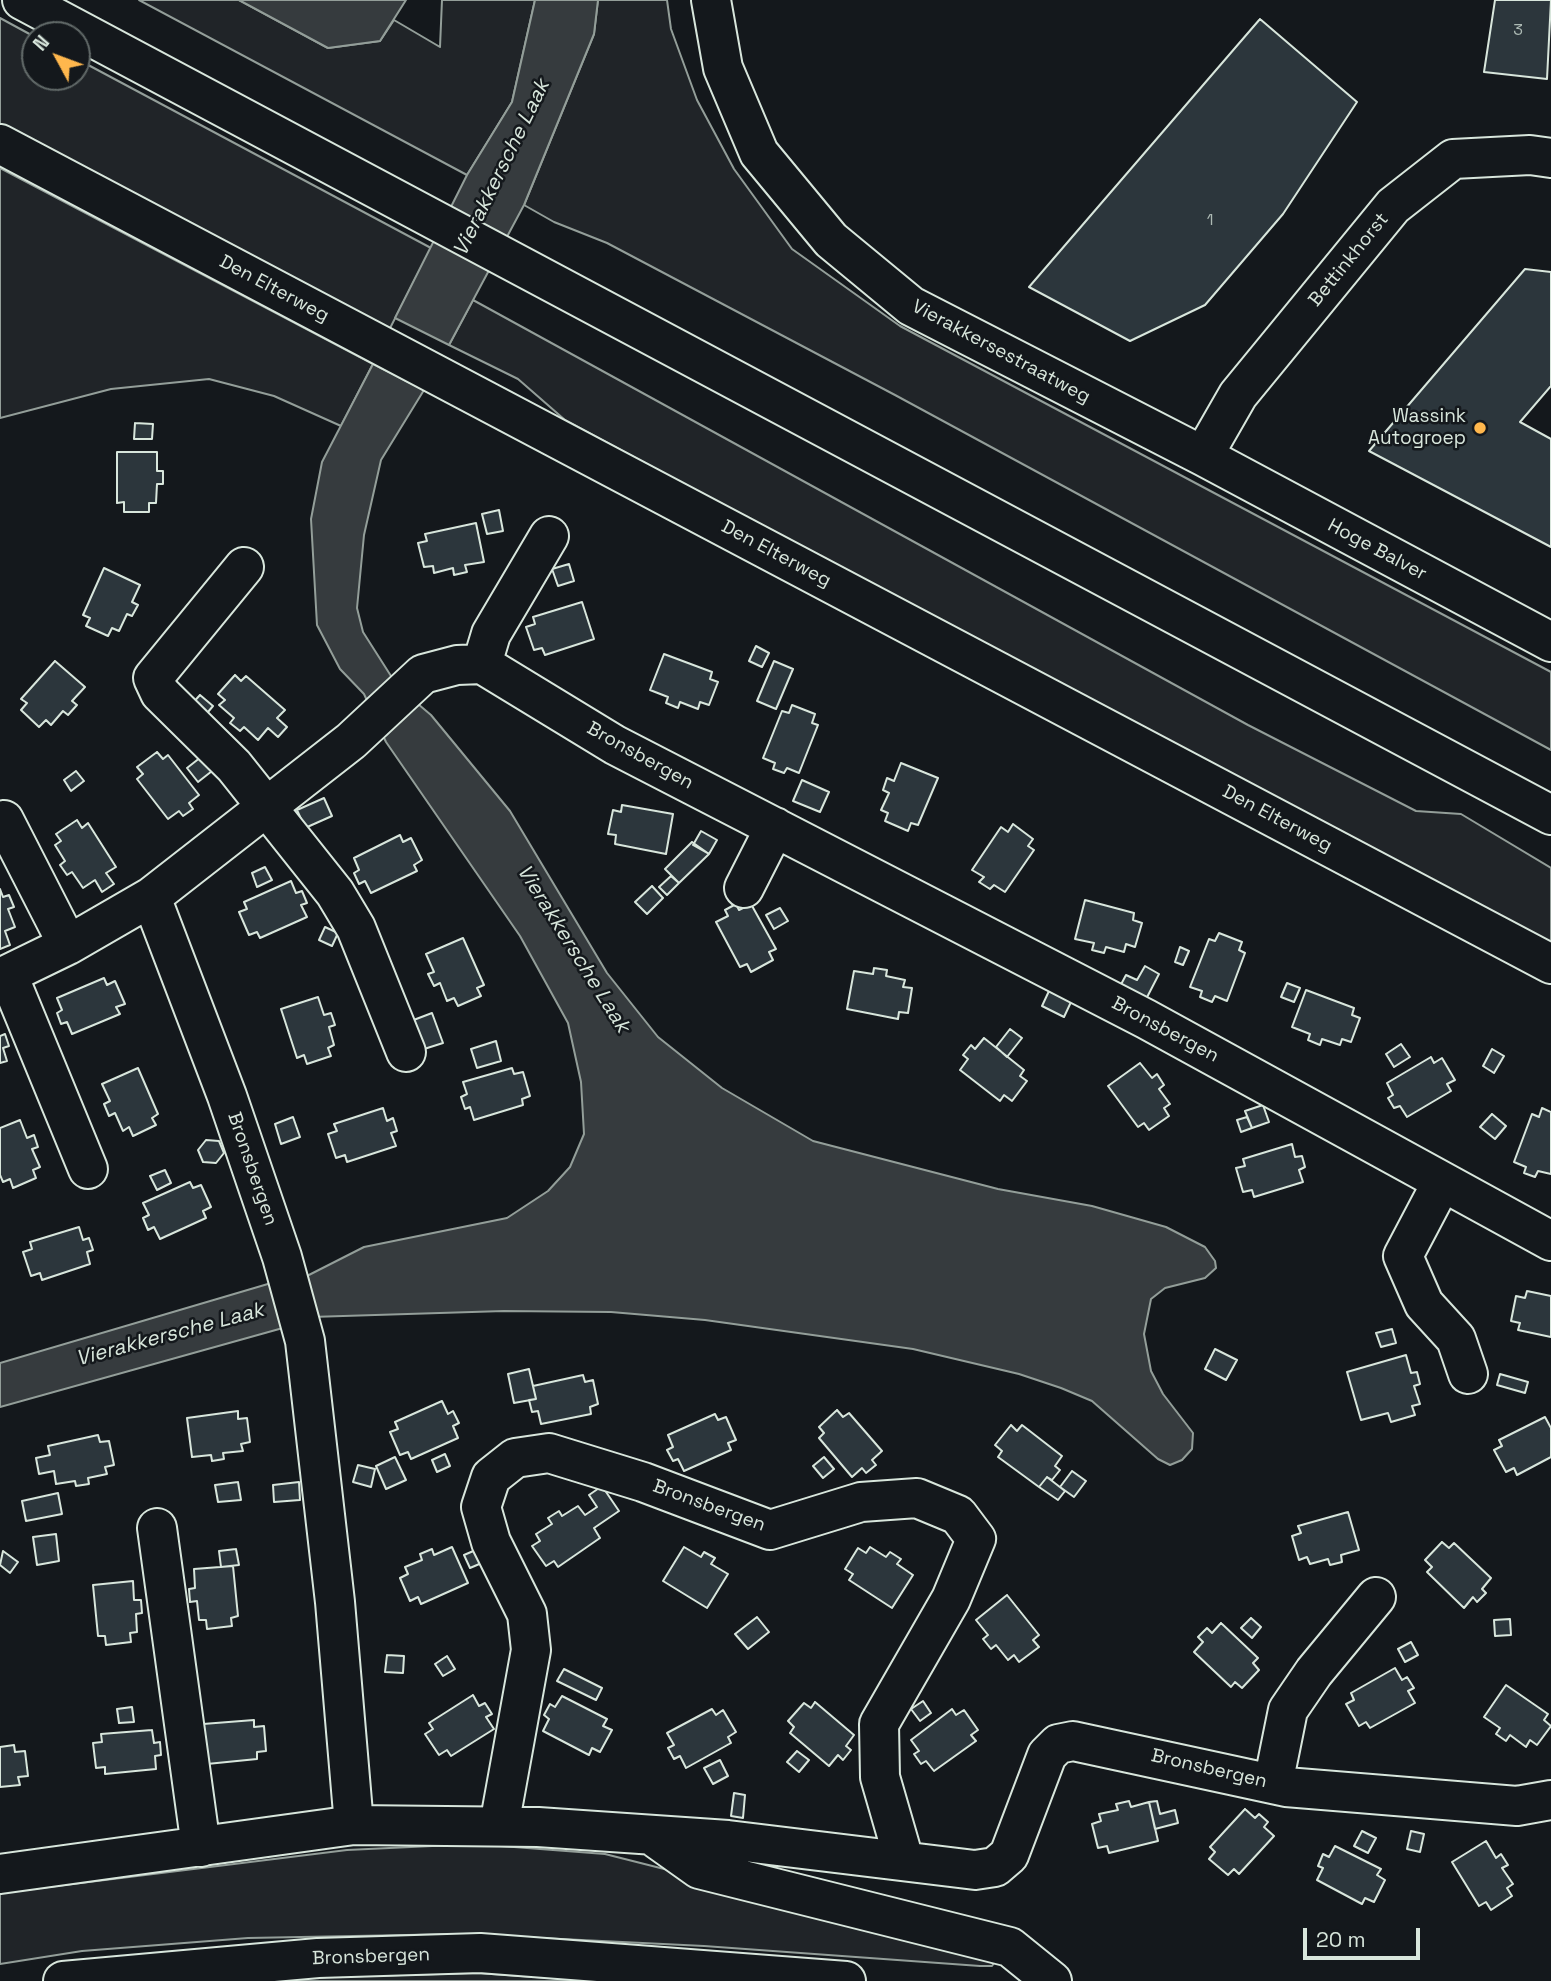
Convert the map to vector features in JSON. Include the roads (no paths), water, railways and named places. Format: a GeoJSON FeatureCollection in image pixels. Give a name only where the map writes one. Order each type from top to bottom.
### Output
{"type":"FeatureCollection","features":[{"type":"Feature","properties":{"kind":"street"},"geometry":{"type":"LineString","coordinates":[[22,0],[1551,815]]}},
{"type":"Feature","properties":{"kind":"street","name":"Vierakkersestraatweg"},"geometry":{"type":"LineString","coordinates":[[711,0],[723,68],[759,153],[831,240],[911,306],[1203,456]]}},
{"type":"Feature","properties":{"kind":"street","name":"Den Elterweg"},"geometry":{"type":"LineString","coordinates":[[0,144],[1551,964]]}},
{"type":"Feature","properties":{"kind":"street","name":"Bettinkhorst"},"geometry":{"type":"LineString","coordinates":[[1203,456],[1238,395],[1393,206],[1453,159],[1530,155],[1551,158]]}},
{"type":"Feature","properties":{"kind":"street","name":"Hoge Balver"},"geometry":{"type":"LineString","coordinates":[[1203,456],[1551,642]]}},
{"type":"Feature","properties":{"kind":"street"},"geometry":{"type":"LineString","coordinates":[[88,1169],[4,977],[68,945],[151,897],[269,808],[351,741],[424,674],[457,665],[482,664],[491,634],[549,536]]}},
{"type":"Feature","properties":{"kind":"street"},"geometry":{"type":"LineString","coordinates":[[244,567],[153,678],[160,693],[234,766],[335,893],[356,928],[406,1052]]}},
{"type":"Feature","properties":{"kind":"street","name":"Bronsbergen"},"geometry":{"type":"LineString","coordinates":[[482,664],[615,744],[1146,1019],[1551,1241]]}},
{"type":"Feature","properties":{"kind":"street"},"geometry":{"type":"LineString","coordinates":[[0,822],[4,820],[68,945]]}},
{"type":"Feature","properties":{"kind":"street"},"geometry":{"type":"LineString","coordinates":[[744,888],[775,827]]}},
{"type":"Feature","properties":{"kind":"street","name":"Bronsbergen"},"geometry":{"type":"LineString","coordinates":[[151,897],[227,1097],[282,1257],[305,1341],[335,1602],[354,1825]]}},
{"type":"Feature","properties":{"kind":"street"},"geometry":{"type":"LineString","coordinates":[[1442,1182],[1403,1256],[1424,1304],[1455,1339],[1468,1374]]}},
{"type":"Feature","properties":{"kind":"street","name":"Bronsbergen"},"geometry":{"type":"LineString","coordinates":[[499,1826],[531,1650],[527,1614],[491,1542],[481,1507],[491,1477],[515,1458],[549,1453],[643,1482],[770,1530],[862,1502],[917,1498],[958,1515],[976,1539],[951,1599],[879,1724],[880,1776],[904,1860]]}},
{"type":"Feature","properties":{"kind":"street"},"geometry":{"type":"LineString","coordinates":[[157,1528],[201,1847]]}},
{"type":"Feature","properties":{"kind":"street"},"geometry":{"type":"LineString","coordinates":[[1273,1784],[1288,1710],[1314,1672],[1376,1597]]}},
{"type":"Feature","properties":{"kind":"street","name":"Bronsbergen"},"geometry":{"type":"LineString","coordinates":[[0,1874],[354,1825],[499,1826],[727,1840],[975,1870],[995,1867],[1009,1855],[1047,1755],[1058,1744],[1073,1741],[1273,1784],[1517,1806],[1551,1800]]}},
{"type":"Feature","properties":{"kind":"street"},"geometry":{"type":"LineString","coordinates":[[654,1837],[699,1869],[1010,1947],[1052,1981]]}},
{"type":"Feature","properties":{"kind":"street","name":"Bronsbergen"},"geometry":{"type":"LineString","coordinates":[[63,1981],[318,1958],[480,1953],[846,1981]]}},
{"type":"Feature","properties":{"kind":"water"},"geometry":{"type":"Polygon","coordinates":[[[239,0],[406,0],[380,41],[328,48],[239,0]]]}},
{"type":"Feature","properties":{"kind":"water","name":"Vierakkersche Laak"},"geometry":{"type":"Polygon","coordinates":[[[535,0],[598,0],[594,34],[524,205],[449,345],[395,318],[467,175],[512,102],[535,0]]]}},
{"type":"Feature","properties":{"kind":"water","name":"Vierakkersche Laak"},"geometry":{"type":"Polygon","coordinates":[[[373,364],[424,390],[381,460],[364,535],[357,608],[363,632],[398,687],[431,715],[510,811],[607,973],[658,1037],[722,1088],[813,1141],[998,1189],[1092,1206],[1166,1227],[1205,1247],[1215,1261],[1216,1268],[1205,1278],[1165,1288],[1151,1299],[1144,1334],[1151,1371],[1163,1394],[1193,1433],[1192,1449],[1182,1460],[1170,1465],[1158,1459],[1092,1401],[1061,1388],[1019,1374],[913,1349],[705,1320],[611,1312],[504,1311],[311,1317],[301,1279],[364,1247],[507,1218],[548,1191],[570,1167],[584,1134],[581,1082],[568,1023],[520,936],[386,742],[364,694],[340,669],[317,625],[311,519],[322,462],[373,364]]]}},
{"type":"Feature","properties":{"kind":"water","name":"Vierakkersche Laak"},"geometry":{"type":"Polygon","coordinates":[[[278,1281],[290,1326],[0,1407],[0,1363],[278,1281]]]}},
{"type":"Feature","properties":{"kind":"place","name":"Wassink Autogroep"},"geometry":{"type":"Point","coordinates":[1480,428]}}]}
